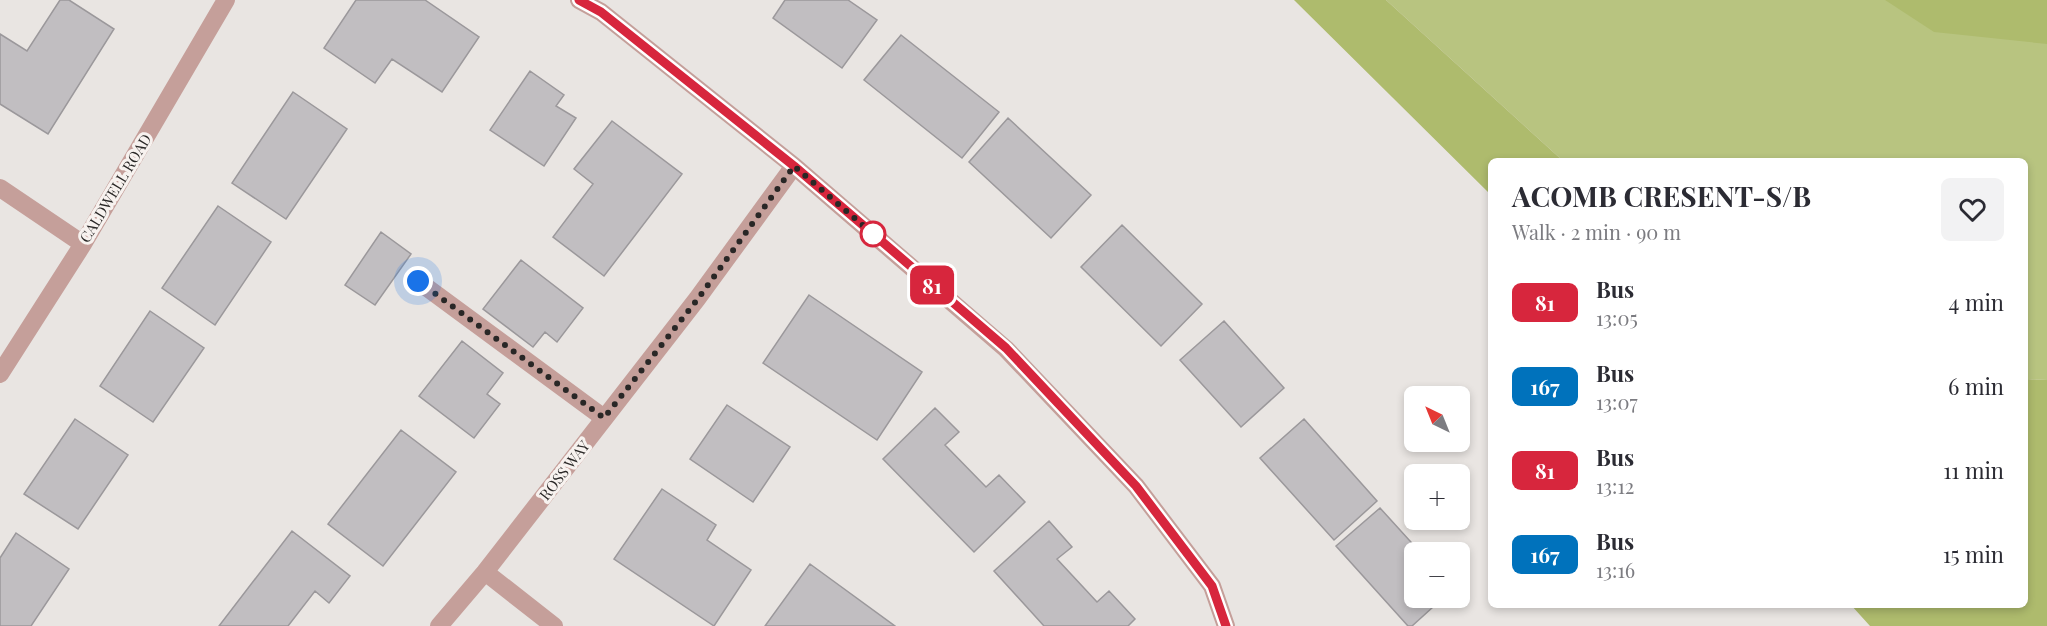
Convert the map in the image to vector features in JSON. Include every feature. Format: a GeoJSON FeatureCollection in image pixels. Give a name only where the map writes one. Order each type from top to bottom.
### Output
{"type":"FeatureCollection","features":[{"type":"Feature","properties":{"kind":"street","name":"CALDWELL ROAD"},"geometry":{"type":"LineString","coordinates":[[0,374],[83,244],[226,0]]}},
{"type":"Feature","properties":{"kind":"street"},"geometry":{"type":"LineString","coordinates":[[579,0],[601,12],[794,166],[1006,348],[1136,486],[1212,586],[1226,626]]}},
{"type":"Feature","properties":{"kind":"street","name":"ROSS WAY"},"geometry":{"type":"LineString","coordinates":[[438,626],[485,572],[697,300],[794,166]]}},
{"type":"Feature","properties":{"kind":"street"},"geometry":{"type":"LineString","coordinates":[[0,189],[83,244]]}},
{"type":"Feature","properties":{"kind":"street"},"geometry":{"type":"LineString","coordinates":[[418,281],[604,418]]}},
{"type":"Feature","properties":{"kind":"street"},"geometry":{"type":"LineString","coordinates":[[485,572],[554,626]]}},
{"type":"Feature","properties":{"kind":"green space"},"geometry":{"type":"Polygon","coordinates":[[[1294,0],[1386,0],[1560,158],[1488,158],[1488,192],[1294,0]]]}},
{"type":"Feature","properties":{"kind":"green space"},"geometry":{"type":"Polygon","coordinates":[[[1386,0],[2047,0],[2047,380],[2028,379],[2028,158],[1560,158],[1386,0]]]}},
{"type":"Feature","properties":{"kind":"green space"},"geometry":{"type":"Polygon","coordinates":[[[1885,0],[2047,0],[2047,44],[1934,32],[1885,0]]]}},
{"type":"Feature","properties":{"kind":"green space"},"geometry":{"type":"Polygon","coordinates":[[[2028,379],[2047,380],[2047,626],[1870,626],[1854,608],[2028,608],[2028,379]]]}},
{"type":"Feature","properties":{"kind":"building"},"geometry":{"type":"Polygon","coordinates":[[[60,0],[69,0],[114,29],[48,134],[0,104],[0,34],[27,51],[60,0]]]}},
{"type":"Feature","properties":{"kind":"building"},"geometry":{"type":"Polygon","coordinates":[[[356,0],[425,0],[479,37],[442,92],[392,59],[375,83],[324,48],[356,0]]]}},
{"type":"Feature","properties":{"kind":"building"},"geometry":{"type":"Polygon","coordinates":[[[785,0],[848,0],[877,20],[842,68],[773,18],[785,0]]]}},
{"type":"Feature","properties":{"kind":"building"},"geometry":{"type":"Polygon","coordinates":[[[901,35],[999,112],[962,158],[864,80],[901,35]]]}},
{"type":"Feature","properties":{"kind":"building"},"geometry":{"type":"Polygon","coordinates":[[[530,71],[564,95],[556,106],[576,118],[544,166],[490,130],[530,71]]]}},
{"type":"Feature","properties":{"kind":"building"},"geometry":{"type":"Polygon","coordinates":[[[293,92],[347,129],[286,219],[232,183],[293,92]]]}},
{"type":"Feature","properties":{"kind":"building"},"geometry":{"type":"Polygon","coordinates":[[[1008,118],[1091,195],[1051,238],[969,162],[1008,118]]]}},
{"type":"Feature","properties":{"kind":"building"},"geometry":{"type":"Polygon","coordinates":[[[612,121],[682,174],[604,276],[553,237],[593,184],[574,169],[612,121]]]}},
{"type":"Feature","properties":{"kind":"building"},"geometry":{"type":"Polygon","coordinates":[[[218,206],[271,242],[215,325],[162,288],[218,206]]]}},
{"type":"Feature","properties":{"kind":"building"},"geometry":{"type":"Polygon","coordinates":[[[1122,225],[1202,304],[1161,346],[1081,267],[1122,225]]]}},
{"type":"Feature","properties":{"kind":"building"},"geometry":{"type":"Polygon","coordinates":[[[381,232],[411,254],[375,305],[345,285],[381,232]]]}},
{"type":"Feature","properties":{"kind":"building"},"geometry":{"type":"Polygon","coordinates":[[[521,260],[583,308],[557,342],[545,332],[533,347],[483,309],[521,260]]]}},
{"type":"Feature","properties":{"kind":"building"},"geometry":{"type":"Polygon","coordinates":[[[809,295],[922,372],[877,440],[763,363],[809,295]]]}},
{"type":"Feature","properties":{"kind":"building"},"geometry":{"type":"Polygon","coordinates":[[[150,311],[204,348],[153,422],[100,386],[150,311]]]}},
{"type":"Feature","properties":{"kind":"building"},"geometry":{"type":"Polygon","coordinates":[[[1224,321],[1284,388],[1241,427],[1180,360],[1224,321]]]}},
{"type":"Feature","properties":{"kind":"building"},"geometry":{"type":"Polygon","coordinates":[[[462,341],[503,373],[487,394],[500,404],[474,438],[419,396],[462,341]]]}},
{"type":"Feature","properties":{"kind":"building"},"geometry":{"type":"Polygon","coordinates":[[[727,405],[790,447],[753,502],[690,459],[727,405]]]}},
{"type":"Feature","properties":{"kind":"building"},"geometry":{"type":"Polygon","coordinates":[[[935,408],[959,432],[945,445],[986,487],[999,475],[1025,502],[974,552],[883,459],[935,408]]]}},
{"type":"Feature","properties":{"kind":"building"},"geometry":{"type":"Polygon","coordinates":[[[75,419],[128,455],[78,529],[24,494],[75,419]]]}},
{"type":"Feature","properties":{"kind":"building"},"geometry":{"type":"Polygon","coordinates":[[[1304,419],[1377,501],[1334,540],[1260,458],[1304,419]]]}},
{"type":"Feature","properties":{"kind":"building"},"geometry":{"type":"Polygon","coordinates":[[[401,430],[456,472],[383,566],[328,524],[401,430]]]}},
{"type":"Feature","properties":{"kind":"building"},"geometry":{"type":"Polygon","coordinates":[[[662,489],[716,525],[707,540],[751,570],[714,626],[614,559],[662,489]]]}},
{"type":"Feature","properties":{"kind":"building"},"geometry":{"type":"Polygon","coordinates":[[[1380,508],[1411,542],[1404,542],[1404,608],[1432,608],[1412,626],[1408,626],[1336,546],[1380,508]]]}},
{"type":"Feature","properties":{"kind":"building"},"geometry":{"type":"Polygon","coordinates":[[[1049,521],[1072,547],[1057,559],[1097,602],[1109,591],[1135,619],[1128,626],[1044,626],[994,571],[1049,521]]]}},
{"type":"Feature","properties":{"kind":"building"},"geometry":{"type":"Polygon","coordinates":[[[292,531],[350,576],[329,603],[315,591],[288,626],[219,626],[292,531]]]}},
{"type":"Feature","properties":{"kind":"building"},"geometry":{"type":"Polygon","coordinates":[[[16,533],[69,569],[31,626],[0,626],[0,558],[16,533]]]}},
{"type":"Feature","properties":{"kind":"building"},"geometry":{"type":"Polygon","coordinates":[[[810,564],[895,626],[765,626],[810,564]]]}},
{"type":"Feature","properties":{"kind":"bus line","name":"81"},"geometry":{"type":"LineString","coordinates":[[579,0],[601,12],[794,166],[1006,348],[1136,486],[1212,586],[1226,626]]}},
{"type":"Feature","properties":{"kind":"route"},"geometry":{"type":"LineString","coordinates":[[418,281],[604,418],[697,300],[794,166],[873,234]]}}]}
